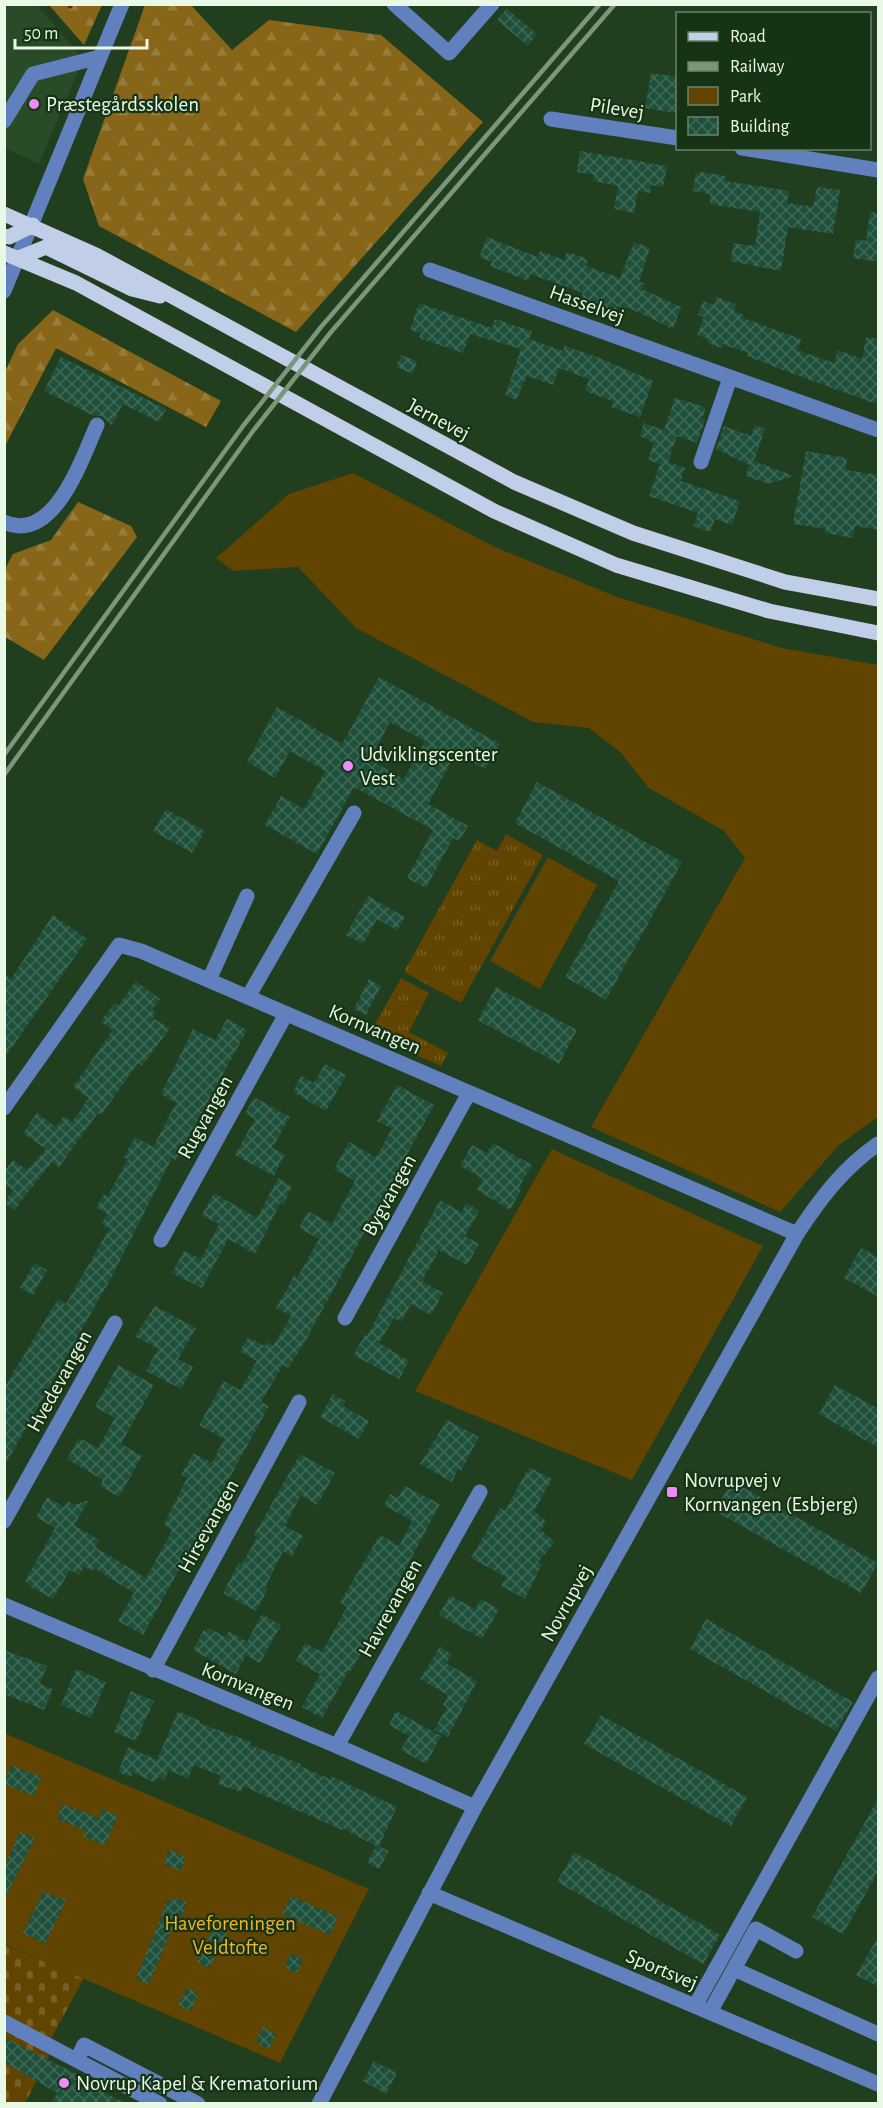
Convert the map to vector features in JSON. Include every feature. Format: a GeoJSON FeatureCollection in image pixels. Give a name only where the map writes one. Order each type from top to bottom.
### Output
{"type":"FeatureCollection","features":[{"type":"Feature","properties":{"kind":"main road","name":"Jernevej"},"geometry":{"type":"LineString","coordinates":[[4,214],[96,255],[367,404],[524,487],[633,533],[785,582],[879,599]]}},
{"type":"Feature","properties":{"kind":"main road"},"geometry":{"type":"LineString","coordinates":[[4,236],[9,237],[33,225]]}},
{"type":"Feature","properties":{"kind":"main road"},"geometry":{"type":"LineString","coordinates":[[12,256],[46,247],[132,289],[181,301]]}},
{"type":"Feature","properties":{"kind":"main road"},"geometry":{"type":"LineString","coordinates":[[12,256],[76,283],[494,511],[616,565],[769,611],[879,633]]}},
{"type":"Feature","properties":{"kind":"street"},"geometry":{"type":"LineString","coordinates":[[4,291],[12,256],[33,225],[122,4]]}},
{"type":"Feature","properties":{"kind":"street"},"geometry":{"type":"LineString","coordinates":[[394,4],[449,53],[492,4]]}},
{"type":"Feature","properties":{"kind":"street"},"geometry":{"type":"LineString","coordinates":[[4,122],[33,74],[100,57]]}},
{"type":"Feature","properties":{"kind":"street","name":"Pilevej"},"geometry":{"type":"LineString","coordinates":[[551,119],[676,138]]}},
{"type":"Feature","properties":{"kind":"street"},"geometry":{"type":"LineString","coordinates":[[754,150],[879,170]]}},
{"type":"Feature","properties":{"kind":"street","name":"Hasselvej"},"geometry":{"type":"LineString","coordinates":[[430,270],[879,430]]}},
{"type":"Feature","properties":{"kind":"street"},"geometry":{"type":"LineString","coordinates":[[701,462],[730,378]]}},
{"type":"Feature","properties":{"kind":"street"},"geometry":{"type":"LineString","coordinates":[[4,522],[16,527],[28,526],[52,512],[70,483],[98,424]]}},
{"type":"Feature","properties":{"kind":"street"},"geometry":{"type":"LineString","coordinates":[[248,998],[354,813]]}},
{"type":"Feature","properties":{"kind":"street"},"geometry":{"type":"LineString","coordinates":[[209,980],[247,896]]}},
{"type":"Feature","properties":{"kind":"street","name":"Kornvangen"},"geometry":{"type":"LineString","coordinates":[[4,1108],[119,945],[141,951],[797,1234]]}},
{"type":"Feature","properties":{"kind":"street","name":"Rugvangen"},"geometry":{"type":"LineString","coordinates":[[161,1240],[286,1014]]}},
{"type":"Feature","properties":{"kind":"street","name":"Bygvangen"},"geometry":{"type":"LineString","coordinates":[[345,1318],[469,1093]]}},
{"type":"Feature","properties":{"kind":"street","name":"Novrupvej"},"geometry":{"type":"LineString","coordinates":[[319,2103],[475,1807],[797,1234],[821,1196],[858,1158],[879,1144]]}},
{"type":"Feature","properties":{"kind":"street","name":"Hvedevangen"},"geometry":{"type":"LineString","coordinates":[[4,1521],[115,1323]]}},
{"type":"Feature","properties":{"kind":"street","name":"Hirsevangen"},"geometry":{"type":"LineString","coordinates":[[153,1670],[299,1402]]}},
{"type":"Feature","properties":{"kind":"street","name":"Havrevangen"},"geometry":{"type":"LineString","coordinates":[[337,1746],[480,1492]]}},
{"type":"Feature","properties":{"kind":"street","name":"Kornvangen"},"geometry":{"type":"LineString","coordinates":[[4,1605],[475,1807]]}},
{"type":"Feature","properties":{"kind":"street"},"geometry":{"type":"LineString","coordinates":[[695,2006],[879,1678]]}},
{"type":"Feature","properties":{"kind":"street","name":"Sportsvej"},"geometry":{"type":"LineString","coordinates":[[429,1893],[879,2084]]}},
{"type":"Feature","properties":{"kind":"street"},"geometry":{"type":"LineString","coordinates":[[710,2012],[756,1929],[796,1951]]}},
{"type":"Feature","properties":{"kind":"street"},"geometry":{"type":"LineString","coordinates":[[734,1969],[879,2034]]}},
{"type":"Feature","properties":{"kind":"street"},"geometry":{"type":"LineString","coordinates":[[4,2022],[160,2103]]}},
{"type":"Feature","properties":{"kind":"street"},"geometry":{"type":"LineString","coordinates":[[77,2060],[84,2045],[198,2103]]}},
{"type":"Feature","properties":{"kind":"shaded area","name":"Præstegårdsskolen"},"geometry":{"type":"Polygon","coordinates":[[[5,5],[37,5],[83,59],[39,164],[5,148],[5,5]]]}},
{"type":"Feature","properties":{"kind":"green space"},"geometry":{"type":"Polygon","coordinates":[[[49,5],[102,5],[84,45],[49,5]]]}},
{"type":"Feature","properties":{"kind":"green space"},"geometry":{"type":"Polygon","coordinates":[[[145,5],[191,5],[232,50],[269,20],[381,35],[483,122],[296,332],[99,226],[83,179],[145,5]]]}},
{"type":"Feature","properties":{"kind":"green space"},"geometry":{"type":"Polygon","coordinates":[[[53,310],[221,401],[206,427],[56,348],[5,446],[5,372],[18,344],[53,310]]]}},
{"type":"Feature","properties":{"kind":"green space"},"geometry":{"type":"Polygon","coordinates":[[[353,473],[495,547],[617,597],[782,648],[878,665],[878,1117],[838,1146],[780,1212],[591,1127],[745,858],[724,831],[649,788],[620,752],[589,728],[533,722],[356,628],[298,567],[233,571],[216,558],[289,494],[353,473]]]}},
{"type":"Feature","properties":{"kind":"green space"},"geometry":{"type":"Polygon","coordinates":[[[78,502],[131,526],[137,537],[44,660],[5,637],[5,569],[13,554],[51,540],[78,502]]]}},
{"type":"Feature","properties":{"kind":"green space"},"geometry":{"type":"Polygon","coordinates":[[[506,834],[543,855],[461,1003],[404,972],[477,840],[497,851],[506,834]]]}},
{"type":"Feature","properties":{"kind":"green space"},"geometry":{"type":"Polygon","coordinates":[[[548,857],[597,885],[540,989],[490,961],[548,857]]]}},
{"type":"Feature","properties":{"kind":"green space"},"geometry":{"type":"Polygon","coordinates":[[[401,978],[429,993],[409,1032],[448,1053],[441,1066],[369,1035],[401,978]]]}},
{"type":"Feature","properties":{"kind":"green space"},"geometry":{"type":"Polygon","coordinates":[[[552,1149],[763,1246],[632,1480],[415,1391],[552,1149]]]}},
{"type":"Feature","properties":{"kind":"green space","name":"Haveforeningen Veldtofte"},"geometry":{"type":"Polygon","coordinates":[[[4,1733],[369,1889],[280,2063],[5,1945],[4,1733]]]}},
{"type":"Feature","properties":{"kind":"green space"},"geometry":{"type":"Polygon","coordinates":[[[4,1945],[84,1978],[52,2037],[48,2059],[25,2103],[5,2103],[4,1945]]]}},
{"type":"Feature","properties":{"kind":"building"},"geometry":{"type":"Polygon","coordinates":[[[507,9],[537,34],[528,46],[497,20],[507,9]]]}},
{"type":"Feature","properties":{"kind":"building"},"geometry":{"type":"Polygon","coordinates":[[[651,73],[676,77],[676,113],[645,108],[651,73]]]}},
{"type":"Feature","properties":{"kind":"building"},"geometry":{"type":"Polygon","coordinates":[[[580,151],[667,166],[663,187],[651,185],[650,193],[638,191],[634,213],[614,209],[618,186],[593,181],[594,175],[577,172],[580,151]]]}},
{"type":"Feature","properties":{"kind":"building"},"geometry":{"type":"Polygon","coordinates":[[[700,172],[726,176],[725,181],[789,191],[787,203],[813,207],[817,187],[840,190],[833,234],[788,227],[781,271],[730,261],[734,243],[755,246],[760,212],[710,204],[710,194],[693,191],[696,173],[700,174],[700,172]]]}},
{"type":"Feature","properties":{"kind":"building"},"geometry":{"type":"Polygon","coordinates":[[[870,212],[879,213],[879,262],[853,258],[856,239],[866,241],[870,212]]]}},
{"type":"Feature","properties":{"kind":"building"},"geometry":{"type":"Polygon","coordinates":[[[487,237],[538,257],[540,251],[564,260],[567,252],[588,259],[586,266],[620,278],[634,242],[650,248],[639,282],[644,283],[642,289],[681,307],[673,329],[627,307],[627,309],[617,306],[615,311],[581,299],[583,293],[530,274],[528,281],[490,266],[492,262],[479,257],[487,237]]]}},
{"type":"Feature","properties":{"kind":"building"},"geometry":{"type":"Polygon","coordinates":[[[716,297],[736,304],[734,311],[744,315],[743,318],[801,339],[797,350],[834,363],[838,350],[862,359],[866,337],[879,339],[879,405],[747,356],[748,353],[722,344],[721,348],[707,343],[708,339],[697,335],[704,317],[698,315],[703,301],[714,305],[716,297]]]}},
{"type":"Feature","properties":{"kind":"building"},"geometry":{"type":"Polygon","coordinates":[[[419,303],[492,328],[495,319],[532,331],[529,339],[563,351],[565,346],[653,381],[640,417],[611,407],[613,401],[585,391],[589,379],[559,368],[553,385],[527,376],[516,400],[505,395],[521,349],[470,334],[463,353],[419,338],[421,333],[410,330],[419,303]]]}},
{"type":"Feature","properties":{"kind":"building"},"geometry":{"type":"Polygon","coordinates":[[[401,355],[417,361],[413,374],[396,367],[401,355]]]}},
{"type":"Feature","properties":{"kind":"building"},"geometry":{"type":"Polygon","coordinates":[[[61,357],[166,409],[159,422],[123,404],[112,425],[101,416],[94,416],[44,391],[61,357]]]}},
{"type":"Feature","properties":{"kind":"building"},"geometry":{"type":"Polygon","coordinates":[[[675,398],[706,407],[702,419],[705,420],[697,443],[677,436],[668,462],[685,468],[681,481],[740,501],[732,525],[715,519],[710,532],[693,526],[698,513],[649,496],[660,464],[648,460],[654,443],[640,436],[644,423],[664,430],[675,398]]]}},
{"type":"Feature","properties":{"kind":"building"},"geometry":{"type":"Polygon","coordinates":[[[755,425],[765,429],[754,461],[794,476],[768,484],[746,476],[749,465],[716,449],[724,426],[751,436],[755,425]]]}},
{"type":"Feature","properties":{"kind":"building"},"geometry":{"type":"Polygon","coordinates":[[[806,451],[847,458],[846,470],[879,475],[879,530],[855,526],[853,538],[825,533],[826,529],[793,524],[806,451]]]}},
{"type":"Feature","properties":{"kind":"building","name":"Udviklingscenter Vest"},"geometry":{"type":"Polygon","coordinates":[[[379,677],[500,744],[485,769],[456,753],[428,804],[468,826],[459,841],[453,838],[426,888],[407,878],[433,830],[354,787],[317,854],[265,825],[281,796],[304,809],[325,771],[290,751],[275,778],[247,762],[277,707],[342,744],[379,677]],[[390,722],[370,760],[404,779],[425,741],[390,722]]]}},
{"type":"Feature","properties":{"kind":"building"},"geometry":{"type":"Polygon","coordinates":[[[537,782],[682,862],[606,1000],[565,977],[619,881],[515,823],[537,782]]]}},
{"type":"Feature","properties":{"kind":"building"},"geometry":{"type":"Polygon","coordinates":[[[166,809],[205,831],[192,853],[153,831],[166,809]]]}},
{"type":"Feature","properties":{"kind":"building"},"geometry":{"type":"Polygon","coordinates":[[[368,896],[405,917],[397,930],[377,919],[363,944],[346,935],[368,896]]]}},
{"type":"Feature","properties":{"kind":"building"},"geometry":{"type":"Polygon","coordinates":[[[53,915],[87,939],[4,1059],[4,974],[11,979],[53,915]]]}},
{"type":"Feature","properties":{"kind":"building"},"geometry":{"type":"Polygon","coordinates":[[[369,979],[381,986],[366,1015],[354,1009],[369,979]]]}},
{"type":"Feature","properties":{"kind":"building"},"geometry":{"type":"Polygon","coordinates":[[[136,981],[160,999],[152,1010],[156,1013],[152,1018],[170,1028],[142,1066],[138,1063],[101,1115],[98,1113],[59,1167],[52,1162],[14,1210],[4,1203],[13,1190],[4,1184],[4,1172],[13,1160],[27,1170],[46,1149],[23,1133],[37,1113],[56,1127],[64,1116],[72,1122],[89,1098],[73,1087],[113,1030],[101,1022],[114,1003],[118,1006],[136,981]]]}},
{"type":"Feature","properties":{"kind":"building"},"geometry":{"type":"Polygon","coordinates":[[[496,987],[577,1030],[559,1064],[478,1020],[496,987]]]}},
{"type":"Feature","properties":{"kind":"building"},"geometry":{"type":"Polygon","coordinates":[[[227,1019],[247,1030],[176,1160],[172,1158],[111,1278],[4,1467],[4,1388],[58,1299],[66,1304],[109,1229],[101,1224],[107,1214],[96,1207],[104,1194],[108,1196],[128,1159],[124,1157],[135,1137],[153,1147],[176,1103],[161,1094],[193,1029],[215,1040],[227,1019]]]}},
{"type":"Feature","properties":{"kind":"building"},"geometry":{"type":"Polygon","coordinates":[[[325,1064],[346,1075],[326,1111],[293,1092],[301,1076],[314,1083],[325,1064]]]}},
{"type":"Feature","properties":{"kind":"building"},"geometry":{"type":"Polygon","coordinates":[[[397,1085],[434,1105],[306,1340],[288,1368],[283,1365],[261,1402],[269,1406],[143,1635],[118,1621],[134,1593],[94,1568],[92,1571],[84,1566],[79,1575],[70,1570],[53,1599],[31,1587],[25,1581],[55,1528],[36,1517],[47,1497],[64,1507],[68,1501],[74,1505],[89,1500],[74,1525],[99,1540],[95,1547],[146,1578],[172,1531],[164,1524],[187,1478],[181,1475],[193,1453],[212,1463],[224,1439],[199,1425],[224,1381],[240,1390],[257,1361],[240,1351],[248,1337],[265,1346],[267,1342],[273,1346],[291,1316],[276,1308],[294,1276],[297,1278],[319,1239],[299,1228],[308,1211],[332,1224],[355,1181],[334,1169],[349,1142],[376,1157],[392,1129],[377,1121],[397,1085]]]}},
{"type":"Feature","properties":{"kind":"building"},"geometry":{"type":"Polygon","coordinates":[[[254,1097],[290,1117],[272,1148],[285,1154],[274,1176],[235,1155],[255,1119],[245,1114],[254,1097]]]}},
{"type":"Feature","properties":{"kind":"building"},"geometry":{"type":"Polygon","coordinates":[[[493,1143],[532,1165],[519,1187],[522,1188],[510,1210],[477,1190],[483,1179],[460,1166],[472,1145],[487,1153],[493,1143]]]}},
{"type":"Feature","properties":{"kind":"building"},"geometry":{"type":"Polygon","coordinates":[[[278,1178],[292,1187],[283,1205],[280,1203],[255,1254],[228,1239],[202,1288],[172,1273],[184,1251],[201,1259],[219,1224],[202,1215],[214,1193],[257,1218],[278,1178]]]}},
{"type":"Feature","properties":{"kind":"building"},"geometry":{"type":"Polygon","coordinates":[[[440,1200],[461,1212],[466,1203],[479,1211],[465,1236],[479,1244],[467,1265],[439,1250],[422,1281],[443,1293],[431,1315],[411,1304],[401,1322],[394,1318],[379,1343],[409,1361],[399,1379],[353,1355],[365,1335],[367,1336],[440,1200]]]}},
{"type":"Feature","properties":{"kind":"building"},"geometry":{"type":"Polygon","coordinates":[[[861,1248],[879,1258],[879,1297],[844,1278],[861,1248]]]}},
{"type":"Feature","properties":{"kind":"building"},"geometry":{"type":"Polygon","coordinates":[[[34,1263],[47,1270],[33,1295],[20,1288],[34,1263]]]}},
{"type":"Feature","properties":{"kind":"building"},"geometry":{"type":"Polygon","coordinates":[[[155,1306],[196,1328],[178,1359],[193,1367],[181,1389],[146,1371],[158,1349],[135,1336],[155,1306]]]}},
{"type":"Feature","properties":{"kind":"building"},"geometry":{"type":"Polygon","coordinates":[[[118,1365],[154,1385],[121,1444],[142,1456],[119,1497],[100,1486],[103,1480],[67,1459],[79,1438],[98,1448],[115,1418],[95,1407],[118,1365]]]}},
{"type":"Feature","properties":{"kind":"building"},"geometry":{"type":"Polygon","coordinates":[[[835,1385],[879,1409],[879,1448],[819,1414],[835,1385]]]}},
{"type":"Feature","properties":{"kind":"building"},"geometry":{"type":"Polygon","coordinates":[[[333,1394],[345,1401],[343,1406],[369,1421],[359,1439],[320,1417],[333,1394]]]}},
{"type":"Feature","properties":{"kind":"building"},"geometry":{"type":"Polygon","coordinates":[[[447,1420],[479,1437],[461,1471],[458,1469],[452,1482],[420,1464],[447,1420]]]}},
{"type":"Feature","properties":{"kind":"building"},"geometry":{"type":"Polygon","coordinates":[[[300,1454],[335,1473],[317,1505],[301,1495],[285,1526],[303,1536],[292,1556],[283,1551],[265,1588],[268,1589],[256,1611],[223,1593],[239,1562],[242,1564],[257,1537],[254,1535],[300,1454]]]}},
{"type":"Feature","properties":{"kind":"building"},"geometry":{"type":"Polygon","coordinates":[[[529,1467],[552,1479],[534,1511],[546,1521],[541,1530],[555,1542],[538,1562],[542,1564],[525,1599],[501,1586],[506,1577],[471,1558],[500,1508],[505,1511],[529,1467]]]}},
{"type":"Feature","properties":{"kind":"building"},"geometry":{"type":"Polygon","coordinates":[[[732,1481],[878,1563],[861,1593],[715,1511],[732,1481]]]}},
{"type":"Feature","properties":{"kind":"building"},"geometry":{"type":"Polygon","coordinates":[[[405,1486],[440,1504],[351,1671],[349,1670],[322,1718],[302,1707],[320,1674],[296,1661],[305,1643],[322,1652],[347,1607],[340,1602],[380,1535],[399,1546],[412,1521],[384,1505],[390,1494],[398,1498],[405,1486]]]}},
{"type":"Feature","properties":{"kind":"building"},"geometry":{"type":"Polygon","coordinates":[[[450,1595],[475,1609],[481,1599],[499,1609],[482,1639],[439,1615],[450,1595]]]}},
{"type":"Feature","properties":{"kind":"building"},"geometry":{"type":"Polygon","coordinates":[[[262,1614],[281,1625],[260,1663],[246,1655],[236,1674],[193,1650],[204,1630],[206,1632],[208,1628],[226,1637],[229,1631],[247,1642],[262,1614]]]}},
{"type":"Feature","properties":{"kind":"building"},"geometry":{"type":"Polygon","coordinates":[[[706,1619],[853,1702],[836,1731],[690,1649],[706,1619]]]}},
{"type":"Feature","properties":{"kind":"building"},"geometry":{"type":"Polygon","coordinates":[[[440,1647],[452,1654],[446,1663],[477,1681],[448,1737],[434,1730],[447,1707],[443,1705],[448,1695],[420,1679],[440,1647]]]}},
{"type":"Feature","properties":{"kind":"building"},"geometry":{"type":"Polygon","coordinates":[[[4,1650],[47,1666],[40,1684],[53,1689],[44,1710],[4,1694],[4,1650]]]}},
{"type":"Feature","properties":{"kind":"building"},"geometry":{"type":"Polygon","coordinates":[[[76,1669],[106,1682],[91,1718],[61,1705],[76,1669]]]}},
{"type":"Feature","properties":{"kind":"building"},"geometry":{"type":"Polygon","coordinates":[[[131,1691],[154,1701],[136,1741],[114,1732],[131,1691]]]}},
{"type":"Feature","properties":{"kind":"building"},"geometry":{"type":"Polygon","coordinates":[[[178,1711],[200,1721],[199,1723],[251,1742],[250,1745],[301,1764],[300,1766],[330,1779],[331,1776],[397,1807],[379,1846],[389,1851],[379,1869],[367,1862],[376,1846],[342,1828],[342,1830],[243,1786],[241,1792],[218,1784],[221,1776],[194,1765],[188,1779],[169,1770],[164,1780],[158,1777],[155,1783],[133,1772],[131,1777],[118,1772],[128,1747],[157,1760],[178,1711]]]}},
{"type":"Feature","properties":{"kind":"building"},"geometry":{"type":"Polygon","coordinates":[[[396,1711],[441,1736],[426,1764],[401,1750],[409,1736],[389,1725],[396,1711]]]}},
{"type":"Feature","properties":{"kind":"building"},"geometry":{"type":"Polygon","coordinates":[[[601,1715],[747,1797],[731,1826],[584,1744],[601,1715]]]}},
{"type":"Feature","properties":{"kind":"building"},"geometry":{"type":"Polygon","coordinates":[[[11,1765],[41,1777],[34,1796],[4,1784],[11,1765]]]}},
{"type":"Feature","properties":{"kind":"building"},"geometry":{"type":"Polygon","coordinates":[[[879,1797],[879,1870],[843,1934],[812,1917],[879,1797]]]}},
{"type":"Feature","properties":{"kind":"building"},"geometry":{"type":"Polygon","coordinates":[[[62,1804],[99,1818],[102,1809],[118,1816],[105,1845],[83,1836],[85,1830],[57,1819],[62,1804]]]}},
{"type":"Feature","properties":{"kind":"building"},"geometry":{"type":"Polygon","coordinates":[[[20,1832],[35,1839],[4,1900],[4,1868],[20,1832]]]}},
{"type":"Feature","properties":{"kind":"building"},"geometry":{"type":"Polygon","coordinates":[[[169,1850],[185,1857],[181,1871],[164,1864],[169,1850]]]}},
{"type":"Feature","properties":{"kind":"building"},"geometry":{"type":"Polygon","coordinates":[[[574,1852],[720,1935],[703,1964],[557,1882],[574,1852]]]}},
{"type":"Feature","properties":{"kind":"building"},"geometry":{"type":"Polygon","coordinates":[[[43,1892],[66,1900],[45,1944],[23,1933],[43,1892]]]}},
{"type":"Feature","properties":{"kind":"building"},"geometry":{"type":"Polygon","coordinates":[[[291,1896],[338,1917],[330,1935],[282,1914],[291,1896]]]}},
{"type":"Feature","properties":{"kind":"building"},"geometry":{"type":"Polygon","coordinates":[[[175,1898],[187,1902],[179,1922],[175,1921],[149,1984],[136,1979],[167,1902],[175,1898]]]}},
{"type":"Feature","properties":{"kind":"building"},"geometry":{"type":"Polygon","coordinates":[[[214,1927],[227,1932],[209,1968],[197,1962],[214,1927]]]}},
{"type":"Feature","properties":{"kind":"building"},"geometry":{"type":"Polygon","coordinates":[[[879,1935],[879,1987],[856,1975],[879,1935]]]}},
{"type":"Feature","properties":{"kind":"building"},"geometry":{"type":"Polygon","coordinates":[[[291,1953],[303,1959],[297,1973],[285,1968],[291,1953]]]}},
{"type":"Feature","properties":{"kind":"building"},"geometry":{"type":"Polygon","coordinates":[[[186,1988],[198,1993],[191,2011],[178,2005],[186,1988]]]}},
{"type":"Feature","properties":{"kind":"building"},"geometry":{"type":"Polygon","coordinates":[[[263,2027],[276,2034],[269,2049],[256,2043],[263,2027]]]}},
{"type":"Feature","properties":{"kind":"building"},"geometry":{"type":"Polygon","coordinates":[[[4,2037],[86,2079],[84,2082],[125,2103],[51,2103],[57,2093],[4,2062],[4,2037]]]}},
{"type":"Feature","properties":{"kind":"building"},"geometry":{"type":"Polygon","coordinates":[[[374,2061],[397,2073],[386,2094],[363,2081],[374,2061]]]}},
{"type":"Feature","properties":{"kind":"railway"},"geometry":{"type":"LineString","coordinates":[[4,755],[243,426],[321,327],[600,4]]}},
{"type":"Feature","properties":{"kind":"railway"},"geometry":{"type":"LineString","coordinates":[[4,775],[253,431],[331,332],[615,4]]}},
{"type":"Feature","properties":{"kind":"place","name":"Præstegårdsskolen"},"geometry":{"type":"Point","coordinates":[34,104]}},
{"type":"Feature","properties":{"kind":"place","name":"Udviklingscenter Vest"},"geometry":{"type":"Point","coordinates":[348,766]}},
{"type":"Feature","properties":{"kind":"place","name":"Novrupvej v Kornvangen (Esbjerg)"},"geometry":{"type":"Point","coordinates":[672,1492]}},
{"type":"Feature","properties":{"kind":"place","name":"Novrup Kapel & Krematorium"},"geometry":{"type":"Point","coordinates":[64,2083]}}]}
